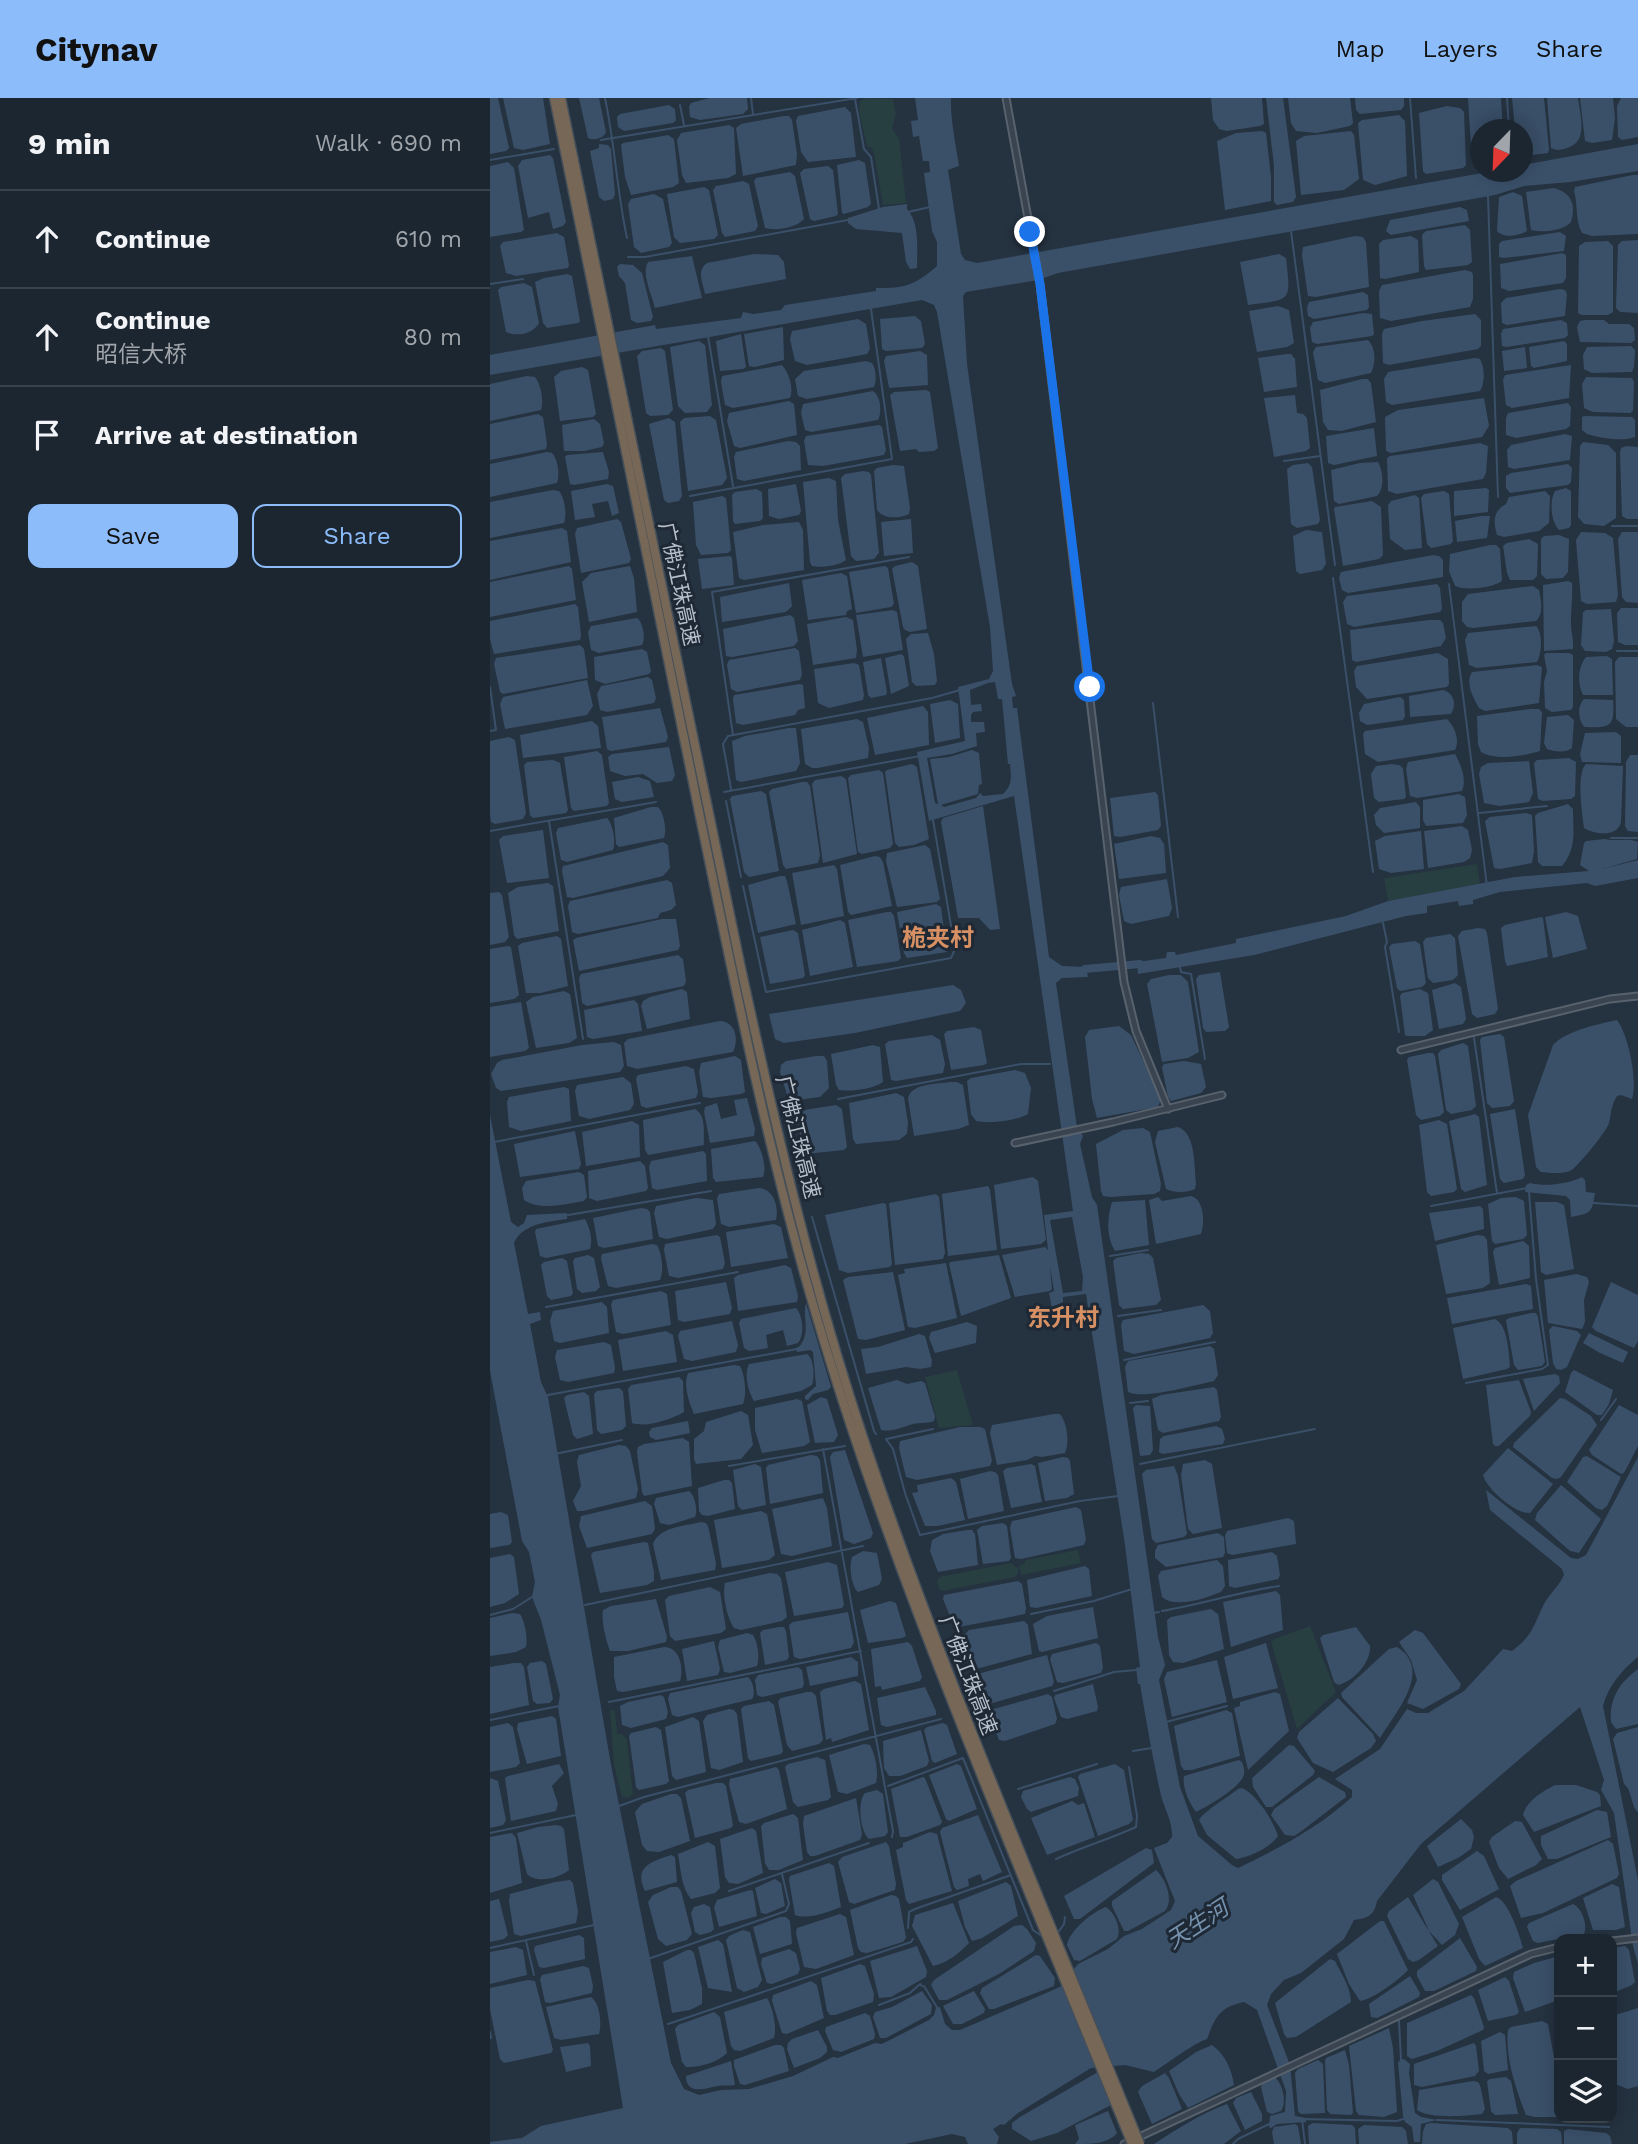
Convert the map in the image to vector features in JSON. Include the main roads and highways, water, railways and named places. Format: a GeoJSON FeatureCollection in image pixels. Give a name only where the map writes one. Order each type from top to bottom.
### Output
{"type":"FeatureCollection","features":[{"type":"Feature","properties":{"kind":"highway","name":"广佛江珠高速"},"geometry":{"type":"LineString","coordinates":[[554,98],[602,316]]}},
{"type":"Feature","properties":{"kind":"highway","name":"广佛江珠高速"},"geometry":{"type":"LineString","coordinates":[[561,98],[644,547],[768,1138],[816,1314],[888,1539],[939,1671],[1140,2144]]}},
{"type":"Feature","properties":{"kind":"highway","name":"广佛江珠高速"},"geometry":{"type":"LineString","coordinates":[[1046,1923],[1132,2144]]}},
{"type":"Feature","properties":{"kind":"water"},"geometry":{"type":"Polygon","coordinates":[[[490,98],[498,98],[509,148],[490,154],[490,98]]]}},
{"type":"Feature","properties":{"kind":"water"},"geometry":{"type":"Polygon","coordinates":[[[503,98],[543,98],[550,144],[523,150],[514,148],[503,98]]]}},
{"type":"Feature","properties":{"kind":"water"},"geometry":{"type":"Polygon","coordinates":[[[579,98],[599,98],[606,132],[601,137],[588,138],[579,98]]]}},
{"type":"Feature","properties":{"kind":"water"},"geometry":{"type":"Polygon","coordinates":[[[709,98],[747,98],[748,109],[743,114],[700,120],[690,117],[691,103],[709,98]]]}},
{"type":"Feature","properties":{"kind":"water","name":"天生河"},"geometry":{"type":"Polygon","coordinates":[[[915,98],[951,98],[959,166],[948,170],[961,254],[965,260],[977,263],[1470,175],[1470,182],[1533,182],[1533,163],[1638,144],[1638,171],[1524,186],[1495,195],[1058,273],[1038,280],[966,292],[963,296],[967,364],[1012,684],[1016,696],[1012,697],[1013,708],[1017,708],[1049,957],[1062,966],[1086,967],[1088,977],[1062,978],[1056,983],[1077,1127],[1083,1136],[1080,1144],[1092,1197],[1097,1205],[1158,1637],[1165,1665],[1159,1680],[1180,1787],[1198,1836],[1238,1868],[1298,1837],[1352,1797],[1352,1790],[1335,1779],[1380,1749],[1407,1709],[1416,1713],[1428,1713],[1464,1691],[1503,1649],[1512,1651],[1525,1640],[1546,1600],[1564,1575],[1562,1569],[1490,1510],[1486,1490],[1571,1558],[1578,1559],[1586,1555],[1638,1457],[1638,1657],[1616,1679],[1603,1706],[1638,1880],[1638,1964],[1633,1946],[1614,1813],[1601,1790],[1604,1780],[1580,1707],[1421,1844],[1377,1901],[1370,1915],[1354,1920],[1344,1939],[1301,1973],[1284,1980],[1271,1994],[1267,2005],[1290,2065],[1295,2116],[1306,2118],[1306,2122],[1269,2127],[1270,2116],[1285,2112],[1286,2091],[1257,2010],[1244,2002],[1223,2010],[1207,2039],[1154,2072],[1125,2065],[1091,2068],[1018,2113],[1004,2125],[993,2129],[999,2137],[997,2144],[968,2144],[965,2137],[952,2134],[905,2144],[490,2144],[522,2138],[541,2126],[623,2108],[558,1707],[560,1695],[541,1620],[532,1597],[535,1582],[529,1552],[522,1541],[490,1371],[490,1115],[511,1222],[518,1227],[524,1223],[527,1215],[567,1213],[567,1219],[530,1227],[518,1236],[514,1243],[528,1314],[540,1312],[541,1320],[530,1324],[541,1382],[548,1397],[611,1765],[671,2063],[684,2089],[699,2095],[721,2090],[749,2089],[793,2076],[833,2057],[838,2058],[875,2043],[882,2044],[929,2020],[936,2008],[940,2007],[945,2024],[952,2030],[960,2030],[1060,1987],[1078,1964],[1108,1949],[1124,1936],[1142,1929],[1171,1910],[1175,1901],[1154,1848],[1167,1843],[1172,1837],[1172,1831],[1160,1791],[1138,1684],[1136,1668],[1140,1667],[1125,1545],[1086,1294],[1063,1297],[1063,1303],[1058,1309],[1052,1309],[1049,1293],[1054,1291],[1050,1266],[1050,1291],[1015,1297],[1002,1255],[1045,1247],[1048,1250],[1044,1215],[1073,1211],[1014,796],[929,821],[917,752],[965,741],[958,687],[989,679],[993,671],[990,627],[934,305],[922,300],[490,375],[490,355],[655,325],[656,329],[741,318],[743,312],[753,314],[781,310],[785,305],[876,291],[876,288],[895,288],[923,277],[937,266],[937,242],[932,231],[924,173],[930,172],[929,161],[923,161],[919,136],[913,137],[911,121],[918,120],[915,98]],[[995,682],[970,690],[971,705],[981,704],[982,711],[973,712],[971,722],[984,722],[985,732],[976,733],[977,746],[927,758],[935,803],[938,804],[930,759],[972,750],[979,753],[982,784],[979,785],[978,794],[941,805],[944,807],[976,798],[980,793],[983,796],[1003,794],[1008,787],[1011,772],[1002,699],[998,699],[995,682]],[[1072,1217],[1050,1220],[1063,1293],[1082,1291],[1083,1277],[1072,1217]]]}},
{"type":"Feature","properties":{"kind":"water"},"geometry":{"type":"Polygon","coordinates":[[[1211,98],[1262,98],[1264,124],[1227,131],[1219,129],[1213,120],[1211,98]]]}},
{"type":"Feature","properties":{"kind":"water"},"geometry":{"type":"Polygon","coordinates":[[[1266,98],[1283,98],[1296,197],[1293,202],[1277,205],[1274,202],[1274,166],[1266,98]]]}},
{"type":"Feature","properties":{"kind":"water"},"geometry":{"type":"Polygon","coordinates":[[[1288,98],[1350,98],[1353,123],[1317,133],[1296,131],[1291,123],[1288,98]]]}},
{"type":"Feature","properties":{"kind":"water"},"geometry":{"type":"Polygon","coordinates":[[[1355,98],[1404,98],[1404,106],[1401,110],[1360,114],[1356,110],[1355,98]]]}},
{"type":"Feature","properties":{"kind":"water"},"geometry":{"type":"Polygon","coordinates":[[[1468,98],[1501,98],[1502,119],[1470,119],[1470,130],[1468,98]]]}},
{"type":"Feature","properties":{"kind":"water"},"geometry":{"type":"Polygon","coordinates":[[[1512,98],[1544,98],[1548,153],[1533,155],[1533,119],[1514,119],[1512,98]]]}},
{"type":"Feature","properties":{"kind":"water"},"geometry":{"type":"Polygon","coordinates":[[[1547,98],[1578,98],[1582,127],[1574,145],[1561,150],[1551,148],[1547,98]]]}},
{"type":"Feature","properties":{"kind":"water"},"geometry":{"type":"Polygon","coordinates":[[[1580,98],[1613,98],[1615,118],[1612,140],[1592,143],[1585,141],[1580,98]]]}},
{"type":"Feature","properties":{"kind":"water"},"geometry":{"type":"Polygon","coordinates":[[[1621,98],[1638,98],[1638,137],[1622,140],[1618,137],[1617,106],[1621,98]]]}},
{"type":"Feature","properties":{"kind":"water"},"geometry":{"type":"Polygon","coordinates":[[[669,105],[675,109],[676,120],[673,123],[624,131],[618,127],[617,117],[620,114],[669,105]]]}},
{"type":"Feature","properties":{"kind":"water"},"geometry":{"type":"Polygon","coordinates":[[[1447,106],[1460,108],[1464,112],[1466,165],[1463,168],[1426,174],[1423,171],[1419,113],[1447,106]]]}},
{"type":"Feature","properties":{"kind":"water"},"geometry":{"type":"Polygon","coordinates":[[[845,107],[851,113],[856,157],[808,162],[801,152],[796,121],[798,116],[845,107]]]}},
{"type":"Feature","properties":{"kind":"water"},"geometry":{"type":"Polygon","coordinates":[[[1399,115],[1405,121],[1407,176],[1375,185],[1363,180],[1358,123],[1362,120],[1399,115]]]}},
{"type":"Feature","properties":{"kind":"water"},"geometry":{"type":"Polygon","coordinates":[[[789,116],[792,120],[796,165],[743,176],[736,128],[741,124],[789,116]]]}},
{"type":"Feature","properties":{"kind":"water"},"geometry":{"type":"Polygon","coordinates":[[[729,125],[734,128],[736,174],[728,178],[686,183],[682,175],[677,140],[681,133],[729,125]]]}},
{"type":"Feature","properties":{"kind":"water"},"geometry":{"type":"Polygon","coordinates":[[[1351,131],[1354,135],[1359,179],[1344,190],[1301,195],[1296,141],[1304,136],[1351,131]]]}},
{"type":"Feature","properties":{"kind":"water"},"geometry":{"type":"Polygon","coordinates":[[[1236,133],[1266,133],[1271,201],[1225,210],[1217,141],[1236,133]]]}},
{"type":"Feature","properties":{"kind":"water"},"geometry":{"type":"Polygon","coordinates":[[[668,135],[674,139],[679,183],[673,187],[631,195],[625,177],[621,145],[668,135]]]}},
{"type":"Feature","properties":{"kind":"water"},"geometry":{"type":"Polygon","coordinates":[[[599,144],[608,145],[611,149],[615,194],[613,199],[604,201],[599,197],[590,151],[599,148],[599,144]]]}},
{"type":"Feature","properties":{"kind":"water"},"geometry":{"type":"Polygon","coordinates":[[[550,155],[553,158],[566,222],[553,229],[549,212],[528,218],[518,166],[522,160],[550,155]]]}},
{"type":"Feature","properties":{"kind":"water"},"geometry":{"type":"Polygon","coordinates":[[[859,160],[865,163],[871,204],[844,214],[837,165],[859,160]]]}},
{"type":"Feature","properties":{"kind":"water"},"geometry":{"type":"Polygon","coordinates":[[[508,162],[514,168],[524,230],[490,237],[490,166],[508,162]]]}},
{"type":"Feature","properties":{"kind":"water"},"geometry":{"type":"Polygon","coordinates":[[[828,166],[833,170],[838,214],[814,221],[810,219],[800,173],[804,169],[828,166]]]}},
{"type":"Feature","properties":{"kind":"water"},"geometry":{"type":"Polygon","coordinates":[[[790,172],[795,176],[804,219],[786,228],[765,228],[754,181],[756,178],[790,172]]]}},
{"type":"Feature","properties":{"kind":"water"},"geometry":{"type":"Polygon","coordinates":[[[1638,175],[1638,234],[1592,236],[1582,233],[1577,218],[1575,187],[1638,175]]]}},
{"type":"Feature","properties":{"kind":"water"},"geometry":{"type":"Polygon","coordinates":[[[743,181],[749,184],[758,226],[755,231],[725,237],[713,190],[716,186],[743,181]]]}},
{"type":"Feature","properties":{"kind":"water"},"geometry":{"type":"Polygon","coordinates":[[[704,187],[709,190],[718,235],[714,239],[680,243],[674,237],[667,194],[704,187]]]}},
{"type":"Feature","properties":{"kind":"water"},"geometry":{"type":"Polygon","coordinates":[[[1554,188],[1565,193],[1571,200],[1571,222],[1552,230],[1531,230],[1526,192],[1554,188]]]}},
{"type":"Feature","properties":{"kind":"water"},"geometry":{"type":"Polygon","coordinates":[[[1513,192],[1522,196],[1527,231],[1507,236],[1497,231],[1499,197],[1513,192]]]}},
{"type":"Feature","properties":{"kind":"water"},"geometry":{"type":"Polygon","coordinates":[[[654,194],[663,199],[672,243],[669,247],[641,253],[634,247],[628,204],[631,199],[654,194]]]}},
{"type":"Feature","properties":{"kind":"water"},"geometry":{"type":"Polygon","coordinates":[[[907,204],[916,229],[917,245],[917,268],[910,269],[906,262],[902,233],[856,229],[848,223],[848,218],[883,207],[907,204]]]}},
{"type":"Feature","properties":{"kind":"water"},"geometry":{"type":"Polygon","coordinates":[[[1460,207],[1467,210],[1469,221],[1391,235],[1386,231],[1390,220],[1460,207]]]}},
{"type":"Feature","properties":{"kind":"water"},"geometry":{"type":"Polygon","coordinates":[[[1465,225],[1470,230],[1472,262],[1468,265],[1426,270],[1422,235],[1426,231],[1465,225]]]}},
{"type":"Feature","properties":{"kind":"water"},"geometry":{"type":"Polygon","coordinates":[[[1560,232],[1566,236],[1564,251],[1499,257],[1499,244],[1502,241],[1560,232]]]}},
{"type":"Feature","properties":{"kind":"water"},"geometry":{"type":"Polygon","coordinates":[[[557,233],[564,237],[568,268],[516,276],[506,273],[500,246],[503,242],[557,233]]]}},
{"type":"Feature","properties":{"kind":"water"},"geometry":{"type":"Polygon","coordinates":[[[1355,236],[1363,237],[1366,242],[1369,287],[1316,297],[1308,296],[1303,247],[1355,236]]]}},
{"type":"Feature","properties":{"kind":"water"},"geometry":{"type":"Polygon","coordinates":[[[1411,236],[1418,240],[1419,272],[1380,278],[1379,244],[1383,240],[1411,236]]]}},
{"type":"Feature","properties":{"kind":"water"},"geometry":{"type":"Polygon","coordinates":[[[1638,240],[1638,313],[1620,312],[1616,308],[1618,245],[1622,241],[1638,240]]]}},
{"type":"Feature","properties":{"kind":"water"},"geometry":{"type":"Polygon","coordinates":[[[1608,241],[1613,246],[1613,312],[1608,315],[1582,315],[1578,313],[1579,246],[1585,242],[1608,241]]]}},
{"type":"Feature","properties":{"kind":"water"},"geometry":{"type":"Polygon","coordinates":[[[1562,253],[1566,255],[1566,278],[1563,283],[1509,291],[1501,288],[1500,264],[1562,253]]]}},
{"type":"Feature","properties":{"kind":"water"},"geometry":{"type":"Polygon","coordinates":[[[754,254],[778,255],[784,262],[786,279],[705,294],[701,273],[707,263],[754,254]]]}},
{"type":"Feature","properties":{"kind":"water"},"geometry":{"type":"Polygon","coordinates":[[[1279,254],[1286,258],[1288,291],[1285,296],[1248,305],[1240,262],[1279,254]]]}},
{"type":"Feature","properties":{"kind":"water"},"geometry":{"type":"Polygon","coordinates":[[[692,256],[702,298],[655,308],[646,278],[648,262],[692,256]]]}},
{"type":"Feature","properties":{"kind":"water"},"geometry":{"type":"Polygon","coordinates":[[[620,264],[633,265],[642,273],[653,317],[651,321],[637,323],[631,320],[625,283],[619,276],[617,267],[620,264]]]}},
{"type":"Feature","properties":{"kind":"water"},"geometry":{"type":"Polygon","coordinates":[[[1465,270],[1473,275],[1473,299],[1470,307],[1391,321],[1380,318],[1379,291],[1382,285],[1465,270]]]}},
{"type":"Feature","properties":{"kind":"water"},"geometry":{"type":"Polygon","coordinates":[[[567,274],[572,276],[580,321],[547,328],[543,323],[535,282],[567,274]]]}},
{"type":"Feature","properties":{"kind":"water"},"geometry":{"type":"Polygon","coordinates":[[[524,283],[532,287],[539,323],[529,332],[506,332],[498,290],[501,287],[524,283]]]}},
{"type":"Feature","properties":{"kind":"water"},"geometry":{"type":"Polygon","coordinates":[[[1560,289],[1567,294],[1565,316],[1507,325],[1502,323],[1501,303],[1506,298],[1560,289]]]}},
{"type":"Feature","properties":{"kind":"water"},"geometry":{"type":"Polygon","coordinates":[[[1363,292],[1368,295],[1367,310],[1314,319],[1308,316],[1309,302],[1363,292]]]}},
{"type":"Feature","properties":{"kind":"water"},"geometry":{"type":"Polygon","coordinates":[[[1278,306],[1289,310],[1294,343],[1287,347],[1257,352],[1249,311],[1278,306]]]}},
{"type":"Feature","properties":{"kind":"water"},"geometry":{"type":"Polygon","coordinates":[[[1363,313],[1372,314],[1372,336],[1317,344],[1312,342],[1310,328],[1313,322],[1363,313]]]}},
{"type":"Feature","properties":{"kind":"water"},"geometry":{"type":"Polygon","coordinates":[[[1475,314],[1481,320],[1481,346],[1478,349],[1389,365],[1383,363],[1384,329],[1475,314]]]}},
{"type":"Feature","properties":{"kind":"water"},"geometry":{"type":"Polygon","coordinates":[[[915,316],[921,321],[925,344],[922,348],[882,349],[880,319],[915,316]]]}},
{"type":"Feature","properties":{"kind":"water"},"geometry":{"type":"Polygon","coordinates":[[[858,319],[866,324],[870,349],[867,354],[807,365],[795,361],[790,339],[792,331],[858,319]]]}},
{"type":"Feature","properties":{"kind":"water"},"geometry":{"type":"Polygon","coordinates":[[[1561,320],[1567,323],[1568,335],[1565,338],[1502,346],[1503,329],[1561,320]]]}},
{"type":"Feature","properties":{"kind":"water"},"geometry":{"type":"Polygon","coordinates":[[[1580,321],[1629,324],[1634,328],[1635,340],[1631,343],[1580,342],[1577,327],[1580,321]]]}},
{"type":"Feature","properties":{"kind":"water"},"geometry":{"type":"Polygon","coordinates":[[[783,327],[784,360],[749,366],[744,334],[783,327]]]}},
{"type":"Feature","properties":{"kind":"water"},"geometry":{"type":"Polygon","coordinates":[[[741,334],[746,367],[720,371],[716,341],[741,334]]]}},
{"type":"Feature","properties":{"kind":"water"},"geometry":{"type":"Polygon","coordinates":[[[1368,340],[1373,347],[1374,356],[1371,373],[1325,383],[1318,380],[1313,352],[1316,347],[1368,340]]]}},
{"type":"Feature","properties":{"kind":"water"},"geometry":{"type":"Polygon","coordinates":[[[699,341],[705,345],[712,405],[707,412],[685,413],[678,406],[670,347],[699,341]]]}},
{"type":"Feature","properties":{"kind":"water"},"geometry":{"type":"Polygon","coordinates":[[[1564,341],[1567,344],[1567,361],[1534,368],[1531,366],[1529,347],[1564,341]]]}},
{"type":"Feature","properties":{"kind":"water"},"geometry":{"type":"Polygon","coordinates":[[[1631,346],[1635,350],[1632,372],[1592,373],[1584,369],[1583,355],[1587,347],[1631,346]]]}},
{"type":"Feature","properties":{"kind":"water"},"geometry":{"type":"Polygon","coordinates":[[[1525,347],[1527,368],[1504,371],[1502,351],[1525,347]]]}},
{"type":"Feature","properties":{"kind":"water"},"geometry":{"type":"Polygon","coordinates":[[[661,348],[665,351],[673,410],[668,415],[650,416],[646,413],[637,356],[642,351],[661,348]]]}},
{"type":"Feature","properties":{"kind":"water"},"geometry":{"type":"Polygon","coordinates":[[[920,351],[927,355],[928,385],[889,388],[884,361],[886,356],[920,351]]]}},
{"type":"Feature","properties":{"kind":"water"},"geometry":{"type":"Polygon","coordinates":[[[1291,354],[1295,359],[1297,387],[1264,392],[1258,358],[1291,354]]]}},
{"type":"Feature","properties":{"kind":"water"},"geometry":{"type":"Polygon","coordinates":[[[1480,359],[1484,371],[1480,391],[1392,405],[1386,402],[1384,379],[1388,372],[1480,359]]]}},
{"type":"Feature","properties":{"kind":"water"},"geometry":{"type":"Polygon","coordinates":[[[866,361],[872,363],[874,368],[874,387],[807,399],[798,396],[795,379],[804,371],[866,361]]]}},
{"type":"Feature","properties":{"kind":"water"},"geometry":{"type":"Polygon","coordinates":[[[782,365],[790,381],[790,398],[733,408],[725,405],[722,376],[782,365]]]}},
{"type":"Feature","properties":{"kind":"water"},"geometry":{"type":"Polygon","coordinates":[[[1571,365],[1569,398],[1512,408],[1506,405],[1503,380],[1505,375],[1571,365]]]}},
{"type":"Feature","properties":{"kind":"water"},"geometry":{"type":"Polygon","coordinates":[[[582,367],[588,370],[596,414],[593,417],[560,421],[554,377],[561,371],[582,367]]]}},
{"type":"Feature","properties":{"kind":"water"},"geometry":{"type":"Polygon","coordinates":[[[527,376],[535,377],[539,384],[541,410],[490,421],[490,384],[527,376]]]}},
{"type":"Feature","properties":{"kind":"water"},"geometry":{"type":"Polygon","coordinates":[[[1586,377],[1632,378],[1633,411],[1593,412],[1584,408],[1582,384],[1586,377]]]}},
{"type":"Feature","properties":{"kind":"water"},"geometry":{"type":"Polygon","coordinates":[[[1368,379],[1371,383],[1376,422],[1341,431],[1328,430],[1323,422],[1320,390],[1368,379]]]}},
{"type":"Feature","properties":{"kind":"water"},"geometry":{"type":"Polygon","coordinates":[[[873,391],[880,405],[878,420],[811,432],[805,430],[801,413],[803,404],[873,391]]]}},
{"type":"Feature","properties":{"kind":"water"},"geometry":{"type":"Polygon","coordinates":[[[894,392],[930,392],[938,448],[934,451],[900,451],[890,395],[894,392]]]}},
{"type":"Feature","properties":{"kind":"water"},"geometry":{"type":"Polygon","coordinates":[[[1295,395],[1297,413],[1307,418],[1310,448],[1274,457],[1264,398],[1295,395]]]}},
{"type":"Feature","properties":{"kind":"water"},"geometry":{"type":"Polygon","coordinates":[[[1484,398],[1489,426],[1482,437],[1391,453],[1386,451],[1385,417],[1398,410],[1484,398]]]}},
{"type":"Feature","properties":{"kind":"water"},"geometry":{"type":"Polygon","coordinates":[[[789,401],[794,404],[797,435],[740,448],[734,446],[727,421],[729,413],[789,401]]]}},
{"type":"Feature","properties":{"kind":"water"},"geometry":{"type":"Polygon","coordinates":[[[1568,403],[1571,407],[1570,426],[1566,429],[1516,438],[1506,435],[1508,413],[1568,403]]]}},
{"type":"Feature","properties":{"kind":"water"},"geometry":{"type":"Polygon","coordinates":[[[538,414],[543,417],[546,449],[490,460],[490,424],[538,414]]]}},
{"type":"Feature","properties":{"kind":"water"},"geometry":{"type":"Polygon","coordinates":[[[710,416],[716,420],[727,478],[722,485],[688,491],[680,422],[684,418],[710,416]]]}},
{"type":"Feature","properties":{"kind":"water"},"geometry":{"type":"Polygon","coordinates":[[[1584,416],[1632,417],[1635,420],[1635,437],[1617,439],[1587,434],[1582,430],[1584,416]]]}},
{"type":"Feature","properties":{"kind":"water"},"geometry":{"type":"Polygon","coordinates":[[[669,418],[675,422],[682,496],[679,501],[668,503],[664,500],[649,424],[669,418]]]}},
{"type":"Feature","properties":{"kind":"water"},"geometry":{"type":"Polygon","coordinates":[[[594,419],[600,424],[604,443],[602,447],[564,451],[562,425],[594,419]]]}},
{"type":"Feature","properties":{"kind":"water"},"geometry":{"type":"Polygon","coordinates":[[[879,425],[882,427],[886,450],[884,455],[823,466],[808,465],[804,441],[806,436],[879,425]]]}},
{"type":"Feature","properties":{"kind":"water"},"geometry":{"type":"Polygon","coordinates":[[[1374,428],[1377,456],[1334,465],[1328,463],[1326,436],[1374,428]]]}},
{"type":"Feature","properties":{"kind":"water"},"geometry":{"type":"Polygon","coordinates":[[[1565,434],[1572,436],[1570,460],[1514,469],[1508,467],[1507,450],[1511,445],[1565,434]]]}},
{"type":"Feature","properties":{"kind":"water"},"geometry":{"type":"Polygon","coordinates":[[[788,441],[796,442],[800,446],[801,470],[744,481],[737,479],[734,457],[736,452],[788,441]]]}},
{"type":"Feature","properties":{"kind":"water"},"geometry":{"type":"Polygon","coordinates":[[[1583,442],[1608,445],[1616,453],[1616,518],[1604,526],[1584,524],[1578,517],[1580,446],[1583,442]]]}},
{"type":"Feature","properties":{"kind":"water"},"geometry":{"type":"Polygon","coordinates":[[[1480,443],[1488,446],[1483,479],[1397,494],[1388,491],[1387,458],[1390,456],[1480,443]]]}},
{"type":"Feature","properties":{"kind":"water"},"geometry":{"type":"Polygon","coordinates":[[[1638,447],[1638,519],[1622,516],[1620,453],[1621,448],[1638,447]]]}},
{"type":"Feature","properties":{"kind":"water"},"geometry":{"type":"Polygon","coordinates":[[[603,452],[609,472],[608,479],[570,484],[565,457],[567,455],[603,452]]]}},
{"type":"Feature","properties":{"kind":"water"},"geometry":{"type":"Polygon","coordinates":[[[552,453],[557,463],[557,483],[490,497],[490,464],[552,453]]]}},
{"type":"Feature","properties":{"kind":"water"},"geometry":{"type":"Polygon","coordinates":[[[1378,462],[1382,479],[1377,496],[1339,504],[1334,501],[1331,470],[1378,462]]]}},
{"type":"Feature","properties":{"kind":"water"},"geometry":{"type":"Polygon","coordinates":[[[1308,463],[1312,467],[1320,520],[1318,524],[1297,528],[1291,524],[1287,469],[1293,465],[1308,463]]]}},
{"type":"Feature","properties":{"kind":"water"},"geometry":{"type":"Polygon","coordinates":[[[1568,464],[1572,468],[1571,482],[1568,485],[1510,493],[1506,488],[1506,476],[1511,473],[1568,464]]]}},
{"type":"Feature","properties":{"kind":"water"},"geometry":{"type":"Polygon","coordinates":[[[893,465],[904,466],[910,508],[909,514],[905,516],[887,517],[877,510],[874,471],[893,465]]]}},
{"type":"Feature","properties":{"kind":"water"},"geometry":{"type":"Polygon","coordinates":[[[863,471],[871,475],[879,553],[874,559],[856,561],[851,556],[841,478],[845,474],[863,471]]]}},
{"type":"Feature","properties":{"kind":"water"},"geometry":{"type":"Polygon","coordinates":[[[829,478],[836,481],[838,520],[846,560],[830,566],[812,566],[803,482],[829,478]]]}},
{"type":"Feature","properties":{"kind":"water"},"geometry":{"type":"Polygon","coordinates":[[[607,484],[613,486],[619,513],[612,516],[608,501],[592,504],[595,517],[575,520],[571,491],[607,484]]]}},
{"type":"Feature","properties":{"kind":"water"},"geometry":{"type":"Polygon","coordinates":[[[796,484],[801,511],[799,515],[779,519],[769,516],[768,489],[796,484]]]}},
{"type":"Feature","properties":{"kind":"water"},"geometry":{"type":"Polygon","coordinates":[[[1566,488],[1571,491],[1571,525],[1559,530],[1553,517],[1552,500],[1555,491],[1566,488]]]}},
{"type":"Feature","properties":{"kind":"water"},"geometry":{"type":"Polygon","coordinates":[[[756,489],[762,492],[763,518],[760,521],[735,524],[732,495],[735,492],[756,489]]]}},
{"type":"Feature","properties":{"kind":"water"},"geometry":{"type":"Polygon","coordinates":[[[1489,490],[1488,512],[1454,516],[1454,491],[1489,490]]]}},
{"type":"Feature","properties":{"kind":"water"},"geometry":{"type":"Polygon","coordinates":[[[559,491],[563,498],[564,523],[490,538],[490,502],[559,491]]]}},
{"type":"Feature","properties":{"kind":"water"},"geometry":{"type":"Polygon","coordinates":[[[1444,491],[1449,494],[1453,541],[1451,544],[1431,548],[1427,544],[1421,498],[1424,494],[1444,491]]]}},
{"type":"Feature","properties":{"kind":"water"},"geometry":{"type":"Polygon","coordinates":[[[1545,491],[1550,496],[1549,523],[1539,531],[1504,537],[1497,535],[1495,517],[1509,497],[1545,491]]]}},
{"type":"Feature","properties":{"kind":"water"},"geometry":{"type":"Polygon","coordinates":[[[1415,495],[1419,498],[1422,548],[1405,550],[1390,539],[1388,505],[1391,501],[1415,495]]]}},
{"type":"Feature","properties":{"kind":"water"},"geometry":{"type":"Polygon","coordinates":[[[722,496],[726,498],[731,550],[728,553],[701,555],[696,545],[693,502],[722,496]]]}},
{"type":"Feature","properties":{"kind":"water"},"geometry":{"type":"Polygon","coordinates":[[[1372,501],[1381,507],[1383,555],[1379,559],[1343,566],[1334,509],[1372,501]]]}},
{"type":"Feature","properties":{"kind":"water"},"geometry":{"type":"Polygon","coordinates":[[[1490,516],[1487,538],[1457,542],[1455,521],[1490,516]]]}},
{"type":"Feature","properties":{"kind":"water"},"geometry":{"type":"Polygon","coordinates":[[[617,519],[621,522],[631,559],[629,563],[581,573],[575,534],[577,528],[617,519]]]}},
{"type":"Feature","properties":{"kind":"water"},"geometry":{"type":"Polygon","coordinates":[[[911,519],[913,553],[884,556],[881,522],[911,519]]]}},
{"type":"Feature","properties":{"kind":"water"},"geometry":{"type":"Polygon","coordinates":[[[799,522],[803,530],[804,570],[744,580],[739,578],[733,532],[763,525],[799,522]]]}},
{"type":"Feature","properties":{"kind":"water"},"geometry":{"type":"Polygon","coordinates":[[[562,528],[567,531],[571,562],[490,580],[490,541],[562,528]]]}},
{"type":"Feature","properties":{"kind":"water"},"geometry":{"type":"Polygon","coordinates":[[[1306,530],[1322,532],[1326,564],[1322,570],[1300,574],[1296,571],[1293,536],[1306,530]]]}},
{"type":"Feature","properties":{"kind":"water"},"geometry":{"type":"Polygon","coordinates":[[[1581,532],[1605,533],[1613,538],[1618,595],[1616,602],[1587,604],[1581,601],[1576,540],[1581,532]]]}},
{"type":"Feature","properties":{"kind":"water"},"geometry":{"type":"Polygon","coordinates":[[[1622,532],[1638,532],[1638,603],[1626,602],[1622,597],[1618,539],[1622,532]]]}},
{"type":"Feature","properties":{"kind":"water"},"geometry":{"type":"Polygon","coordinates":[[[1559,535],[1569,539],[1568,572],[1563,578],[1546,579],[1541,574],[1541,539],[1544,536],[1559,535]]]}},
{"type":"Feature","properties":{"kind":"water"},"geometry":{"type":"Polygon","coordinates":[[[1529,539],[1538,544],[1537,576],[1533,580],[1510,580],[1503,546],[1529,539]]]}},
{"type":"Feature","properties":{"kind":"water"},"geometry":{"type":"Polygon","coordinates":[[[1496,545],[1500,549],[1502,581],[1479,588],[1455,586],[1449,571],[1450,554],[1496,545]]]}},
{"type":"Feature","properties":{"kind":"water"},"geometry":{"type":"Polygon","coordinates":[[[1433,555],[1443,560],[1443,577],[1348,593],[1342,590],[1339,578],[1341,572],[1433,555]]]}},
{"type":"Feature","properties":{"kind":"water"},"geometry":{"type":"Polygon","coordinates":[[[730,556],[734,585],[702,589],[698,559],[730,556]]]}},
{"type":"Feature","properties":{"kind":"water"},"geometry":{"type":"Polygon","coordinates":[[[912,562],[918,566],[927,629],[910,632],[903,627],[892,569],[912,562]]]}},
{"type":"Feature","properties":{"kind":"water"},"geometry":{"type":"Polygon","coordinates":[[[569,566],[572,569],[576,600],[490,617],[490,582],[569,566]]]}},
{"type":"Feature","properties":{"kind":"water"},"geometry":{"type":"Polygon","coordinates":[[[630,566],[634,578],[637,612],[589,622],[582,582],[591,573],[630,566]]]}},
{"type":"Feature","properties":{"kind":"water"},"geometry":{"type":"Polygon","coordinates":[[[885,566],[888,568],[894,604],[891,607],[856,613],[849,572],[885,566]]]}},
{"type":"Feature","properties":{"kind":"water"},"geometry":{"type":"Polygon","coordinates":[[[841,573],[847,576],[852,609],[847,611],[846,615],[808,620],[802,580],[841,573]]]}},
{"type":"Feature","properties":{"kind":"water"},"geometry":{"type":"Polygon","coordinates":[[[1568,581],[1572,583],[1573,649],[1544,651],[1543,585],[1568,581]]]}},
{"type":"Feature","properties":{"kind":"water"},"geometry":{"type":"Polygon","coordinates":[[[789,583],[792,606],[786,612],[722,622],[720,597],[789,583]]]}},
{"type":"Feature","properties":{"kind":"water"},"geometry":{"type":"Polygon","coordinates":[[[1437,584],[1440,588],[1440,612],[1354,627],[1347,624],[1343,602],[1347,596],[1437,584]]]}},
{"type":"Feature","properties":{"kind":"water"},"geometry":{"type":"Polygon","coordinates":[[[1533,586],[1539,590],[1541,602],[1540,615],[1536,621],[1473,628],[1467,627],[1462,621],[1462,602],[1468,594],[1533,586]]]}},
{"type":"Feature","properties":{"kind":"water"},"geometry":{"type":"Polygon","coordinates":[[[575,604],[578,607],[580,640],[494,654],[490,639],[490,621],[575,604]]]}},
{"type":"Feature","properties":{"kind":"water"},"geometry":{"type":"Polygon","coordinates":[[[1621,608],[1638,608],[1638,645],[1618,642],[1617,613],[1621,608]]]}},
{"type":"Feature","properties":{"kind":"water"},"geometry":{"type":"Polygon","coordinates":[[[1611,609],[1614,641],[1612,649],[1606,652],[1585,651],[1581,645],[1583,612],[1611,609]]]}},
{"type":"Feature","properties":{"kind":"water"},"geometry":{"type":"Polygon","coordinates":[[[893,610],[897,612],[903,650],[863,657],[856,615],[893,610]]]}},
{"type":"Feature","properties":{"kind":"water"},"geometry":{"type":"Polygon","coordinates":[[[790,615],[794,618],[798,641],[794,646],[726,656],[723,629],[790,615]]]}},
{"type":"Feature","properties":{"kind":"water"},"geometry":{"type":"Polygon","coordinates":[[[846,617],[853,620],[856,658],[813,665],[807,624],[846,617]]]}},
{"type":"Feature","properties":{"kind":"water"},"geometry":{"type":"Polygon","coordinates":[[[637,618],[643,631],[642,645],[599,653],[591,650],[588,632],[591,626],[637,618]]]}},
{"type":"Feature","properties":{"kind":"water"},"geometry":{"type":"Polygon","coordinates":[[[1440,620],[1443,623],[1446,638],[1441,646],[1356,662],[1352,660],[1350,630],[1440,620]]]}},
{"type":"Feature","properties":{"kind":"water"},"geometry":{"type":"Polygon","coordinates":[[[1536,626],[1541,643],[1537,662],[1477,668],[1469,665],[1465,640],[1468,633],[1536,626]]]}},
{"type":"Feature","properties":{"kind":"water"},"geometry":{"type":"Polygon","coordinates":[[[928,633],[937,681],[935,685],[916,686],[912,682],[906,639],[911,634],[928,633]]]}},
{"type":"Feature","properties":{"kind":"water"},"geometry":{"type":"Polygon","coordinates":[[[580,645],[584,649],[588,678],[503,694],[500,692],[494,664],[496,658],[580,645]]]}},
{"type":"Feature","properties":{"kind":"water"},"geometry":{"type":"Polygon","coordinates":[[[795,648],[799,651],[802,674],[800,680],[737,692],[731,689],[727,665],[729,660],[795,648]]]}},
{"type":"Feature","properties":{"kind":"water"},"geometry":{"type":"Polygon","coordinates":[[[642,649],[647,652],[651,671],[649,674],[605,684],[595,680],[594,657],[642,649]]]}},
{"type":"Feature","properties":{"kind":"water"},"geometry":{"type":"Polygon","coordinates":[[[1438,653],[1448,659],[1447,687],[1367,699],[1356,687],[1354,671],[1357,666],[1438,653]]]}},
{"type":"Feature","properties":{"kind":"water"},"geometry":{"type":"Polygon","coordinates":[[[1546,653],[1573,655],[1571,710],[1552,712],[1545,708],[1546,653]]]}},
{"type":"Feature","properties":{"kind":"water"},"geometry":{"type":"Polygon","coordinates":[[[901,654],[904,656],[909,686],[891,694],[885,658],[901,654]]]}},
{"type":"Feature","properties":{"kind":"water"},"geometry":{"type":"Polygon","coordinates":[[[1607,656],[1612,659],[1613,695],[1583,695],[1579,675],[1583,661],[1586,657],[1607,656]]]}},
{"type":"Feature","properties":{"kind":"water"},"geometry":{"type":"Polygon","coordinates":[[[1619,657],[1638,657],[1638,727],[1626,727],[1616,719],[1615,662],[1619,657]]]}},
{"type":"Feature","properties":{"kind":"water"},"geometry":{"type":"Polygon","coordinates":[[[881,658],[887,692],[886,695],[871,698],[868,695],[863,662],[881,658]]]}},
{"type":"Feature","properties":{"kind":"water"},"geometry":{"type":"Polygon","coordinates":[[[854,663],[859,665],[863,700],[829,708],[818,703],[814,669],[854,663]]]}},
{"type":"Feature","properties":{"kind":"water"},"geometry":{"type":"Polygon","coordinates":[[[1537,665],[1542,667],[1539,703],[1485,711],[1479,708],[1470,685],[1472,672],[1537,665]]]}},
{"type":"Feature","properties":{"kind":"water"},"geometry":{"type":"Polygon","coordinates":[[[648,677],[652,680],[656,698],[654,703],[607,712],[600,710],[597,694],[601,686],[648,677]]]}},
{"type":"Feature","properties":{"kind":"water"},"geometry":{"type":"Polygon","coordinates":[[[587,680],[593,706],[587,715],[505,729],[500,704],[503,697],[587,680]]]}},
{"type":"Feature","properties":{"kind":"water"},"geometry":{"type":"Polygon","coordinates":[[[803,685],[805,708],[798,710],[795,715],[743,725],[736,723],[734,695],[803,685]]]}},
{"type":"Feature","properties":{"kind":"water"},"geometry":{"type":"Polygon","coordinates":[[[1443,690],[1453,699],[1451,714],[1410,717],[1409,696],[1443,690]]]}},
{"type":"Feature","properties":{"kind":"water"},"geometry":{"type":"Polygon","coordinates":[[[1400,697],[1404,700],[1403,720],[1367,725],[1360,721],[1359,713],[1364,704],[1400,697]]]}},
{"type":"Feature","properties":{"kind":"water"},"geometry":{"type":"Polygon","coordinates":[[[1584,699],[1613,700],[1612,721],[1605,726],[1584,727],[1579,713],[1584,699]]]}},
{"type":"Feature","properties":{"kind":"water"},"geometry":{"type":"Polygon","coordinates":[[[950,700],[958,704],[960,738],[935,743],[930,704],[950,700]]]}},
{"type":"Feature","properties":{"kind":"water"},"geometry":{"type":"Polygon","coordinates":[[[923,706],[928,712],[929,745],[875,755],[867,718],[923,706]]]}},
{"type":"Feature","properties":{"kind":"water"},"geometry":{"type":"Polygon","coordinates":[[[660,708],[668,737],[666,742],[611,751],[607,749],[602,717],[660,708]]]}},
{"type":"Feature","properties":{"kind":"water"},"geometry":{"type":"Polygon","coordinates":[[[1539,709],[1542,712],[1540,751],[1502,757],[1481,752],[1477,716],[1539,709]]]}},
{"type":"Feature","properties":{"kind":"water"},"geometry":{"type":"Polygon","coordinates":[[[1568,715],[1574,720],[1572,748],[1560,752],[1547,749],[1544,743],[1547,717],[1568,715]]]}},
{"type":"Feature","properties":{"kind":"water"},"geometry":{"type":"Polygon","coordinates":[[[857,719],[863,722],[869,748],[868,758],[818,768],[805,764],[801,729],[857,719]]]}},
{"type":"Feature","properties":{"kind":"water"},"geometry":{"type":"Polygon","coordinates":[[[1447,719],[1456,734],[1455,750],[1378,762],[1365,754],[1365,731],[1447,719]]]}},
{"type":"Feature","properties":{"kind":"water"},"geometry":{"type":"Polygon","coordinates":[[[592,721],[598,726],[601,748],[523,758],[520,735],[592,721]]]}},
{"type":"Feature","properties":{"kind":"water"},"geometry":{"type":"Polygon","coordinates":[[[796,728],[800,763],[796,771],[741,782],[736,780],[732,741],[796,728]]]}},
{"type":"Feature","properties":{"kind":"water"},"geometry":{"type":"Polygon","coordinates":[[[1616,732],[1621,736],[1621,763],[1582,762],[1580,754],[1585,733],[1616,732]]]}},
{"type":"Feature","properties":{"kind":"water"},"geometry":{"type":"Polygon","coordinates":[[[509,737],[515,740],[526,813],[523,819],[495,824],[491,822],[490,815],[490,741],[509,737]]]}},
{"type":"Feature","properties":{"kind":"water"},"geometry":{"type":"Polygon","coordinates":[[[669,747],[675,775],[672,781],[657,783],[643,774],[625,776],[610,771],[608,757],[612,754],[669,747]]]}},
{"type":"Feature","properties":{"kind":"water"},"geometry":{"type":"Polygon","coordinates":[[[597,751],[602,755],[609,803],[607,806],[574,811],[571,808],[564,757],[597,751]]]}},
{"type":"Feature","properties":{"kind":"water"},"geometry":{"type":"Polygon","coordinates":[[[1455,754],[1464,777],[1462,791],[1417,798],[1410,796],[1406,769],[1408,762],[1455,754]]]}},
{"type":"Feature","properties":{"kind":"water"},"geometry":{"type":"Polygon","coordinates":[[[1630,755],[1638,755],[1638,832],[1628,831],[1625,826],[1626,762],[1630,755]]]}},
{"type":"Feature","properties":{"kind":"water"},"geometry":{"type":"Polygon","coordinates":[[[1569,758],[1576,762],[1575,796],[1571,799],[1538,799],[1534,763],[1537,760],[1569,758]]]}},
{"type":"Feature","properties":{"kind":"water"},"geometry":{"type":"Polygon","coordinates":[[[553,760],[560,763],[568,810],[566,813],[533,818],[530,815],[524,765],[527,762],[553,760]]]}},
{"type":"Feature","properties":{"kind":"water"},"geometry":{"type":"Polygon","coordinates":[[[1529,761],[1533,793],[1529,802],[1499,806],[1484,803],[1479,774],[1481,767],[1488,763],[1529,761]]]}},
{"type":"Feature","properties":{"kind":"water"},"geometry":{"type":"Polygon","coordinates":[[[912,764],[917,767],[929,839],[899,847],[895,843],[885,772],[912,764]]]}},
{"type":"Feature","properties":{"kind":"water"},"geometry":{"type":"Polygon","coordinates":[[[1392,764],[1403,768],[1406,797],[1379,802],[1374,798],[1371,774],[1376,766],[1392,764]]]}},
{"type":"Feature","properties":{"kind":"water"},"geometry":{"type":"Polygon","coordinates":[[[1586,764],[1623,766],[1621,822],[1616,830],[1600,833],[1584,828],[1580,785],[1586,764]]]}},
{"type":"Feature","properties":{"kind":"water"},"geometry":{"type":"Polygon","coordinates":[[[879,770],[883,773],[893,844],[890,848],[862,854],[858,852],[848,778],[851,775],[879,770]]]}},
{"type":"Feature","properties":{"kind":"water"},"geometry":{"type":"Polygon","coordinates":[[[841,776],[846,779],[857,854],[823,863],[812,784],[815,780],[841,776]]]}},
{"type":"Feature","properties":{"kind":"water"},"geometry":{"type":"Polygon","coordinates":[[[638,777],[650,781],[654,797],[622,802],[615,799],[612,782],[638,777]]]}},
{"type":"Feature","properties":{"kind":"water"},"geometry":{"type":"Polygon","coordinates":[[[807,782],[810,786],[820,855],[818,863],[786,869],[769,792],[807,782]]]}},
{"type":"Feature","properties":{"kind":"water"},"geometry":{"type":"Polygon","coordinates":[[[761,791],[766,794],[779,871],[749,877],[744,872],[730,799],[732,796],[761,791]]]}},
{"type":"Feature","properties":{"kind":"water"},"geometry":{"type":"Polygon","coordinates":[[[1155,792],[1158,795],[1161,826],[1158,830],[1114,836],[1110,798],[1155,792]]]}},
{"type":"Feature","properties":{"kind":"water"},"geometry":{"type":"Polygon","coordinates":[[[1459,794],[1465,797],[1467,815],[1463,823],[1426,826],[1423,820],[1423,800],[1459,794]]]}},
{"type":"Feature","properties":{"kind":"water"},"geometry":{"type":"Polygon","coordinates":[[[1416,802],[1420,807],[1420,828],[1384,833],[1376,825],[1374,815],[1380,808],[1416,802]]]}},
{"type":"Feature","properties":{"kind":"water"},"geometry":{"type":"Polygon","coordinates":[[[1568,804],[1573,809],[1570,853],[1562,866],[1542,866],[1538,862],[1535,816],[1568,804]]]}},
{"type":"Feature","properties":{"kind":"water"},"geometry":{"type":"Polygon","coordinates":[[[983,806],[1000,929],[990,930],[979,918],[958,918],[941,822],[943,818],[983,806]]]}},
{"type":"Feature","properties":{"kind":"water"},"geometry":{"type":"Polygon","coordinates":[[[658,807],[662,813],[664,838],[619,847],[616,844],[614,818],[658,807]]]}},
{"type":"Feature","properties":{"kind":"water"},"geometry":{"type":"Polygon","coordinates":[[[1526,813],[1532,815],[1532,863],[1494,868],[1485,821],[1490,817],[1526,813]]]}},
{"type":"Feature","properties":{"kind":"water"},"geometry":{"type":"Polygon","coordinates":[[[607,818],[613,833],[613,850],[567,862],[561,860],[556,833],[558,828],[607,818]]]}},
{"type":"Feature","properties":{"kind":"water"},"geometry":{"type":"Polygon","coordinates":[[[1462,826],[1468,830],[1472,850],[1470,858],[1464,862],[1428,868],[1424,831],[1462,826]]]}},
{"type":"Feature","properties":{"kind":"water"},"geometry":{"type":"Polygon","coordinates":[[[543,830],[549,878],[507,883],[499,840],[503,836],[543,830]]]}},
{"type":"Feature","properties":{"kind":"water"},"geometry":{"type":"Polygon","coordinates":[[[1421,831],[1424,869],[1391,873],[1379,869],[1375,841],[1385,836],[1421,831]]]}},
{"type":"Feature","properties":{"kind":"water"},"geometry":{"type":"Polygon","coordinates":[[[1151,836],[1160,838],[1164,844],[1166,873],[1119,879],[1114,844],[1151,836]]]}},
{"type":"Feature","properties":{"kind":"water"},"geometry":{"type":"Polygon","coordinates":[[[1605,839],[1638,842],[1637,859],[1602,869],[1638,860],[1638,878],[1595,886],[1587,883],[1500,892],[1473,900],[1473,904],[1459,906],[1458,901],[1427,906],[1427,913],[1254,955],[1138,974],[1137,962],[1166,958],[1167,952],[1175,952],[1176,955],[1236,943],[1236,939],[1346,916],[1388,901],[1515,877],[1589,871],[1580,865],[1584,843],[1605,839]]]}},
{"type":"Feature","properties":{"kind":"water"},"geometry":{"type":"Polygon","coordinates":[[[663,842],[668,845],[670,868],[663,876],[573,898],[567,897],[563,866],[663,842]]]}},
{"type":"Feature","properties":{"kind":"water"},"geometry":{"type":"Polygon","coordinates":[[[925,845],[930,849],[940,899],[937,902],[897,907],[886,861],[887,853],[925,845]]]}},
{"type":"Feature","properties":{"kind":"water"},"geometry":{"type":"Polygon","coordinates":[[[880,857],[883,862],[892,906],[851,915],[848,912],[840,865],[880,857]]]}},
{"type":"Feature","properties":{"kind":"water"},"geometry":{"type":"Polygon","coordinates":[[[834,865],[837,869],[844,916],[801,925],[792,873],[834,865]]]}},
{"type":"Feature","properties":{"kind":"water"},"geometry":{"type":"Polygon","coordinates":[[[785,876],[787,881],[796,924],[758,933],[748,885],[785,876]]]}},
{"type":"Feature","properties":{"kind":"water"},"geometry":{"type":"Polygon","coordinates":[[[1167,879],[1172,908],[1169,916],[1131,924],[1124,921],[1119,895],[1121,887],[1167,879]]]}},
{"type":"Feature","properties":{"kind":"water"},"geometry":{"type":"Polygon","coordinates":[[[667,880],[672,883],[676,905],[671,910],[660,913],[658,918],[578,934],[572,932],[568,906],[570,901],[667,880]]]}},
{"type":"Feature","properties":{"kind":"water"},"geometry":{"type":"Polygon","coordinates":[[[548,883],[553,886],[559,931],[517,939],[514,935],[508,893],[518,887],[548,883]]]}},
{"type":"Feature","properties":{"kind":"water"},"geometry":{"type":"Polygon","coordinates":[[[499,892],[502,895],[509,937],[505,942],[490,945],[490,893],[499,892]]]}},
{"type":"Feature","properties":{"kind":"water"},"geometry":{"type":"Polygon","coordinates":[[[936,904],[941,907],[947,952],[907,958],[897,912],[936,904]]]}},
{"type":"Feature","properties":{"kind":"water"},"geometry":{"type":"Polygon","coordinates":[[[887,912],[894,916],[901,958],[898,961],[857,967],[848,920],[887,912]]]}},
{"type":"Feature","properties":{"kind":"water"},"geometry":{"type":"Polygon","coordinates":[[[1566,912],[1578,916],[1587,949],[1553,958],[1545,917],[1566,912]]]}},
{"type":"Feature","properties":{"kind":"water"},"geometry":{"type":"Polygon","coordinates":[[[1541,917],[1548,957],[1507,966],[1501,928],[1541,917]]]}},
{"type":"Feature","properties":{"kind":"water"},"geometry":{"type":"Polygon","coordinates":[[[662,919],[676,919],[680,946],[678,950],[579,971],[573,940],[576,938],[662,919]]]}},
{"type":"Feature","properties":{"kind":"water"},"geometry":{"type":"Polygon","coordinates":[[[840,920],[845,923],[853,967],[810,976],[802,930],[840,920]]]}},
{"type":"Feature","properties":{"kind":"water"},"geometry":{"type":"Polygon","coordinates":[[[1485,929],[1487,933],[1498,1009],[1495,1014],[1477,1018],[1472,1014],[1458,936],[1462,931],[1485,929]]]}},
{"type":"Feature","properties":{"kind":"water"},"geometry":{"type":"Polygon","coordinates":[[[793,930],[798,933],[805,975],[803,978],[770,984],[760,937],[793,930]]]}},
{"type":"Feature","properties":{"kind":"water"},"geometry":{"type":"Polygon","coordinates":[[[1450,934],[1455,938],[1458,975],[1453,980],[1433,983],[1428,978],[1423,942],[1426,938],[1450,934]]]}},
{"type":"Feature","properties":{"kind":"water"},"geometry":{"type":"Polygon","coordinates":[[[557,936],[561,939],[568,986],[541,993],[526,993],[518,946],[557,936]]]}},
{"type":"Feature","properties":{"kind":"water"},"geometry":{"type":"Polygon","coordinates":[[[1415,941],[1420,944],[1426,983],[1422,987],[1400,991],[1397,988],[1389,947],[1392,944],[1415,941]]]}},
{"type":"Feature","properties":{"kind":"water"},"geometry":{"type":"Polygon","coordinates":[[[511,947],[519,995],[514,999],[490,1003],[490,949],[511,947]]]}},
{"type":"Feature","properties":{"kind":"water"},"geometry":{"type":"Polygon","coordinates":[[[678,955],[683,959],[686,981],[684,986],[587,1006],[582,1003],[579,978],[581,974],[678,955]]]}},
{"type":"Feature","properties":{"kind":"water"},"geometry":{"type":"Polygon","coordinates":[[[1220,972],[1229,1027],[1225,1031],[1206,1032],[1203,1028],[1196,979],[1199,975],[1220,972]]]}},
{"type":"Feature","properties":{"kind":"water"},"geometry":{"type":"Polygon","coordinates":[[[1181,975],[1188,982],[1199,1052],[1188,1058],[1162,1062],[1147,984],[1151,979],[1181,975]]]}},
{"type":"Feature","properties":{"kind":"water"},"geometry":{"type":"Polygon","coordinates":[[[1455,983],[1461,987],[1466,1019],[1463,1024],[1439,1029],[1432,990],[1455,983]]]}},
{"type":"Feature","properties":{"kind":"water"},"geometry":{"type":"Polygon","coordinates":[[[953,985],[961,990],[966,1003],[960,1011],[855,1033],[784,1043],[775,1039],[769,1014],[953,985]]]}},
{"type":"Feature","properties":{"kind":"water"},"geometry":{"type":"Polygon","coordinates":[[[682,989],[687,992],[690,1019],[647,1029],[641,1006],[643,1001],[682,989]]]}},
{"type":"Feature","properties":{"kind":"water"},"geometry":{"type":"Polygon","coordinates":[[[1420,989],[1428,993],[1433,1030],[1425,1036],[1407,1036],[1400,996],[1402,993],[1420,989]]]}},
{"type":"Feature","properties":{"kind":"water"},"geometry":{"type":"Polygon","coordinates":[[[564,991],[570,994],[577,1038],[569,1043],[536,1048],[526,1002],[533,997],[564,991]]]}},
{"type":"Feature","properties":{"kind":"water"},"geometry":{"type":"Polygon","coordinates":[[[634,1000],[638,1004],[642,1031],[593,1039],[587,1037],[584,1010],[634,1000]]]}},
{"type":"Feature","properties":{"kind":"water"},"geometry":{"type":"Polygon","coordinates":[[[521,1002],[529,1048],[490,1057],[490,1007],[521,1002]]]}},
{"type":"Feature","properties":{"kind":"water"},"geometry":{"type":"Polygon","coordinates":[[[1617,1020],[1631,1060],[1634,1082],[1632,1099],[1617,1096],[1607,1127],[1573,1169],[1563,1173],[1541,1172],[1536,1167],[1528,1115],[1553,1045],[1574,1032],[1617,1020]]]}},
{"type":"Feature","properties":{"kind":"water"},"geometry":{"type":"Polygon","coordinates":[[[720,1021],[730,1024],[735,1032],[733,1052],[637,1069],[627,1066],[624,1043],[628,1039],[720,1021]]]}},
{"type":"Feature","properties":{"kind":"water"},"geometry":{"type":"Polygon","coordinates":[[[1119,1026],[1131,1035],[1161,1099],[1158,1107],[1097,1118],[1092,1099],[1085,1037],[1089,1030],[1119,1026]]]}},
{"type":"Feature","properties":{"kind":"water"},"geometry":{"type":"Polygon","coordinates":[[[974,1027],[981,1030],[987,1063],[951,1070],[944,1034],[947,1031],[974,1027]]]}},
{"type":"Feature","properties":{"kind":"water"},"geometry":{"type":"Polygon","coordinates":[[[1500,1034],[1504,1037],[1514,1101],[1510,1106],[1492,1108],[1487,1103],[1480,1040],[1482,1037],[1500,1034]]]}},
{"type":"Feature","properties":{"kind":"water"},"geometry":{"type":"Polygon","coordinates":[[[932,1035],[940,1040],[945,1064],[943,1073],[891,1080],[885,1044],[889,1041],[932,1035]]]}},
{"type":"Feature","properties":{"kind":"water"},"geometry":{"type":"Polygon","coordinates":[[[614,1042],[621,1045],[624,1066],[620,1072],[501,1091],[496,1088],[491,1074],[502,1060],[582,1045],[614,1042]]]}},
{"type":"Feature","properties":{"kind":"water"},"geometry":{"type":"Polygon","coordinates":[[[1463,1043],[1468,1046],[1476,1106],[1472,1110],[1451,1114],[1446,1110],[1438,1054],[1441,1050],[1463,1043]]]}},
{"type":"Feature","properties":{"kind":"water"},"geometry":{"type":"Polygon","coordinates":[[[873,1045],[880,1047],[883,1082],[862,1089],[839,1090],[831,1054],[873,1045]]]}},
{"type":"Feature","properties":{"kind":"water"},"geometry":{"type":"Polygon","coordinates":[[[1428,1053],[1435,1056],[1444,1112],[1440,1116],[1421,1120],[1416,1115],[1407,1060],[1409,1057],[1428,1053]]]}},
{"type":"Feature","properties":{"kind":"water"},"geometry":{"type":"Polygon","coordinates":[[[735,1056],[741,1060],[745,1092],[703,1097],[699,1072],[701,1063],[735,1056]]]}},
{"type":"Feature","properties":{"kind":"water"},"geometry":{"type":"Polygon","coordinates":[[[824,1056],[827,1061],[829,1088],[820,1097],[789,1101],[780,1072],[781,1065],[786,1061],[824,1056]]]}},
{"type":"Feature","properties":{"kind":"water"},"geometry":{"type":"Polygon","coordinates":[[[1184,1061],[1201,1064],[1206,1087],[1201,1093],[1171,1101],[1162,1067],[1164,1064],[1184,1061]]]}},
{"type":"Feature","properties":{"kind":"water"},"geometry":{"type":"Polygon","coordinates":[[[686,1066],[694,1069],[698,1092],[696,1098],[647,1108],[641,1106],[636,1079],[638,1075],[686,1066]]]}},
{"type":"Feature","properties":{"kind":"water"},"geometry":{"type":"Polygon","coordinates":[[[1015,1070],[1025,1073],[1031,1088],[1028,1114],[1003,1121],[976,1121],[971,1114],[967,1081],[1015,1070]]]}},
{"type":"Feature","properties":{"kind":"water"},"geometry":{"type":"Polygon","coordinates":[[[623,1077],[631,1083],[634,1104],[630,1110],[589,1119],[579,1116],[575,1091],[577,1085],[623,1077]]]}},
{"type":"Feature","properties":{"kind":"water"},"geometry":{"type":"Polygon","coordinates":[[[951,1082],[963,1085],[969,1125],[914,1136],[908,1098],[910,1093],[926,1085],[951,1082]]]}},
{"type":"Feature","properties":{"kind":"water"},"geometry":{"type":"Polygon","coordinates":[[[564,1087],[569,1089],[571,1121],[521,1131],[509,1127],[509,1097],[564,1087]]]}},
{"type":"Feature","properties":{"kind":"water"},"geometry":{"type":"Polygon","coordinates":[[[896,1093],[904,1097],[907,1134],[899,1140],[856,1144],[853,1139],[849,1103],[896,1093]]]}},
{"type":"Feature","properties":{"kind":"water"},"geometry":{"type":"Polygon","coordinates":[[[747,1098],[755,1129],[754,1136],[710,1143],[705,1107],[717,1103],[721,1119],[737,1115],[734,1100],[747,1098]]]}},
{"type":"Feature","properties":{"kind":"water"},"geometry":{"type":"Polygon","coordinates":[[[836,1105],[842,1109],[847,1147],[844,1150],[805,1154],[795,1114],[798,1111],[836,1105]]]}},
{"type":"Feature","properties":{"kind":"water"},"geometry":{"type":"Polygon","coordinates":[[[695,1109],[703,1120],[704,1145],[648,1155],[645,1150],[643,1120],[695,1109]]]}},
{"type":"Feature","properties":{"kind":"water"},"geometry":{"type":"Polygon","coordinates":[[[1515,1109],[1525,1175],[1523,1179],[1504,1183],[1500,1179],[1490,1114],[1515,1109]]]}},
{"type":"Feature","properties":{"kind":"water"},"geometry":{"type":"Polygon","coordinates":[[[1475,1114],[1479,1117],[1487,1185],[1465,1192],[1461,1189],[1449,1121],[1475,1114]]]}},
{"type":"Feature","properties":{"kind":"water"},"geometry":{"type":"Polygon","coordinates":[[[1439,1120],[1447,1124],[1457,1189],[1454,1192],[1431,1196],[1427,1192],[1419,1125],[1439,1120]]]}},
{"type":"Feature","properties":{"kind":"water"},"geometry":{"type":"Polygon","coordinates":[[[632,1121],[639,1125],[640,1157],[586,1166],[582,1132],[632,1121]]]}},
{"type":"Feature","properties":{"kind":"water"},"geometry":{"type":"Polygon","coordinates":[[[1178,1127],[1188,1136],[1194,1159],[1195,1189],[1184,1192],[1166,1189],[1155,1142],[1158,1131],[1178,1127]]]}},
{"type":"Feature","properties":{"kind":"water"},"geometry":{"type":"Polygon","coordinates":[[[1143,1128],[1150,1132],[1161,1184],[1160,1191],[1154,1194],[1103,1196],[1096,1144],[1123,1130],[1143,1128]]]}},
{"type":"Feature","properties":{"kind":"water"},"geometry":{"type":"Polygon","coordinates":[[[575,1131],[581,1164],[579,1169],[520,1177],[514,1144],[575,1131]]]}},
{"type":"Feature","properties":{"kind":"water"},"geometry":{"type":"Polygon","coordinates":[[[755,1141],[763,1158],[763,1177],[716,1182],[713,1178],[711,1149],[755,1141]]]}},
{"type":"Feature","properties":{"kind":"water"},"geometry":{"type":"Polygon","coordinates":[[[703,1151],[706,1154],[707,1181],[657,1190],[652,1188],[649,1167],[651,1161],[703,1151]]]}},
{"type":"Feature","properties":{"kind":"water"},"geometry":{"type":"Polygon","coordinates":[[[640,1161],[645,1166],[648,1188],[646,1191],[597,1201],[589,1198],[588,1171],[640,1161]]]}},
{"type":"Feature","properties":{"kind":"water"},"geometry":{"type":"Polygon","coordinates":[[[579,1172],[584,1175],[587,1197],[584,1201],[545,1206],[524,1200],[522,1188],[526,1181],[579,1172]]]}},
{"type":"Feature","properties":{"kind":"water"},"geometry":{"type":"Polygon","coordinates":[[[1033,1177],[1038,1181],[1046,1240],[1041,1244],[1001,1249],[994,1185],[1033,1177]]]}},
{"type":"Feature","properties":{"kind":"water"},"geometry":{"type":"Polygon","coordinates":[[[1582,1177],[1585,1180],[1586,1192],[1595,1193],[1593,1205],[1583,1214],[1571,1217],[1570,1200],[1566,1196],[1525,1192],[1526,1185],[1530,1183],[1556,1184],[1582,1177]]]}},
{"type":"Feature","properties":{"kind":"water"},"geometry":{"type":"Polygon","coordinates":[[[988,1186],[997,1250],[948,1256],[942,1194],[988,1186]]]}},
{"type":"Feature","properties":{"kind":"water"},"geometry":{"type":"Polygon","coordinates":[[[759,1188],[772,1195],[777,1210],[776,1220],[729,1227],[721,1224],[717,1199],[719,1194],[759,1188]]]}},
{"type":"Feature","properties":{"kind":"water"},"geometry":{"type":"Polygon","coordinates":[[[936,1194],[939,1197],[945,1253],[943,1259],[895,1265],[889,1203],[936,1194]]]}},
{"type":"Feature","properties":{"kind":"water"},"geometry":{"type":"Polygon","coordinates":[[[1191,1196],[1201,1206],[1201,1234],[1156,1244],[1149,1200],[1158,1197],[1162,1201],[1191,1196]]]}},
{"type":"Feature","properties":{"kind":"water"},"geometry":{"type":"Polygon","coordinates":[[[1516,1197],[1524,1201],[1527,1235],[1523,1239],[1495,1244],[1492,1241],[1488,1204],[1501,1198],[1516,1197]]]}},
{"type":"Feature","properties":{"kind":"water"},"geometry":{"type":"Polygon","coordinates":[[[696,1198],[713,1200],[716,1224],[713,1229],[667,1239],[659,1237],[654,1213],[656,1206],[696,1198]]]}},
{"type":"Feature","properties":{"kind":"water"},"geometry":{"type":"Polygon","coordinates":[[[1145,1200],[1149,1245],[1115,1251],[1108,1227],[1112,1202],[1145,1200]]]}},
{"type":"Feature","properties":{"kind":"water"},"geometry":{"type":"Polygon","coordinates":[[[1535,1202],[1557,1202],[1564,1205],[1574,1269],[1546,1275],[1541,1272],[1535,1202]]]}},
{"type":"Feature","properties":{"kind":"water"},"geometry":{"type":"Polygon","coordinates":[[[886,1204],[892,1264],[890,1267],[848,1273],[839,1270],[825,1215],[886,1204]]]}},
{"type":"Feature","properties":{"kind":"water"},"geometry":{"type":"Polygon","coordinates":[[[1480,1206],[1483,1209],[1484,1229],[1435,1241],[1429,1213],[1480,1206]]]}},
{"type":"Feature","properties":{"kind":"water"},"geometry":{"type":"Polygon","coordinates":[[[641,1208],[650,1212],[653,1239],[604,1248],[598,1246],[593,1218],[641,1208]]]}},
{"type":"Feature","properties":{"kind":"water"},"geometry":{"type":"Polygon","coordinates":[[[585,1219],[590,1234],[590,1249],[546,1258],[540,1256],[536,1229],[585,1219]]]}},
{"type":"Feature","properties":{"kind":"water"},"geometry":{"type":"Polygon","coordinates":[[[774,1224],[781,1227],[788,1258],[731,1267],[726,1232],[774,1224]]]}},
{"type":"Feature","properties":{"kind":"water"},"geometry":{"type":"Polygon","coordinates":[[[717,1235],[720,1237],[725,1263],[723,1269],[678,1278],[669,1276],[665,1244],[717,1235]]]}},
{"type":"Feature","properties":{"kind":"water"},"geometry":{"type":"Polygon","coordinates":[[[1477,1235],[1484,1236],[1487,1240],[1490,1283],[1483,1288],[1446,1294],[1436,1245],[1477,1235]]]}},
{"type":"Feature","properties":{"kind":"water"},"geometry":{"type":"Polygon","coordinates":[[[1523,1241],[1529,1246],[1530,1278],[1499,1285],[1493,1252],[1495,1248],[1523,1241]]]}},
{"type":"Feature","properties":{"kind":"water"},"geometry":{"type":"Polygon","coordinates":[[[657,1245],[661,1258],[660,1280],[616,1288],[608,1286],[602,1254],[657,1245]]]}},
{"type":"Feature","properties":{"kind":"water"},"geometry":{"type":"Polygon","coordinates":[[[1141,1253],[1149,1254],[1153,1258],[1161,1300],[1156,1305],[1123,1309],[1119,1305],[1113,1261],[1141,1253]]]}},
{"type":"Feature","properties":{"kind":"water"},"geometry":{"type":"Polygon","coordinates":[[[588,1255],[594,1258],[600,1287],[596,1291],[582,1293],[577,1289],[573,1261],[588,1255]]]}},
{"type":"Feature","properties":{"kind":"water"},"geometry":{"type":"Polygon","coordinates":[[[999,1255],[1011,1298],[961,1316],[950,1262],[999,1255]]]}},
{"type":"Feature","properties":{"kind":"water"},"geometry":{"type":"Polygon","coordinates":[[[562,1258],[567,1261],[573,1293],[571,1296],[551,1300],[547,1296],[541,1265],[562,1258]]]}},
{"type":"Feature","properties":{"kind":"water"},"geometry":{"type":"Polygon","coordinates":[[[946,1263],[957,1318],[915,1328],[908,1327],[898,1275],[905,1273],[904,1269],[946,1263]]]}},
{"type":"Feature","properties":{"kind":"water"},"geometry":{"type":"Polygon","coordinates":[[[785,1265],[791,1268],[797,1302],[738,1311],[734,1278],[785,1265]]]}},
{"type":"Feature","properties":{"kind":"water"},"geometry":{"type":"Polygon","coordinates":[[[893,1272],[905,1330],[866,1340],[858,1339],[843,1280],[848,1277],[893,1272]]]}},
{"type":"Feature","properties":{"kind":"water"},"geometry":{"type":"Polygon","coordinates":[[[1576,1274],[1587,1277],[1589,1282],[1584,1300],[1585,1322],[1582,1329],[1548,1323],[1544,1280],[1576,1274]]]}},
{"type":"Feature","properties":{"kind":"water"},"geometry":{"type":"Polygon","coordinates":[[[726,1282],[732,1308],[730,1314],[684,1322],[678,1320],[675,1291],[726,1282]]]}},
{"type":"Feature","properties":{"kind":"water"},"geometry":{"type":"Polygon","coordinates":[[[1611,1282],[1638,1295],[1638,1341],[1634,1348],[1592,1327],[1611,1282]]]}},
{"type":"Feature","properties":{"kind":"water"},"geometry":{"type":"Polygon","coordinates":[[[1526,1284],[1531,1286],[1533,1309],[1452,1324],[1447,1298],[1526,1284]]]}},
{"type":"Feature","properties":{"kind":"water"},"geometry":{"type":"Polygon","coordinates":[[[661,1291],[667,1294],[671,1325],[623,1334],[616,1332],[611,1305],[613,1300],[661,1291]]]}},
{"type":"Feature","properties":{"kind":"water"},"geometry":{"type":"Polygon","coordinates":[[[602,1302],[607,1307],[609,1333],[560,1343],[554,1341],[550,1321],[553,1311],[602,1302]]]}},
{"type":"Feature","properties":{"kind":"water"},"geometry":{"type":"Polygon","coordinates":[[[806,1303],[831,1387],[813,1394],[808,1400],[805,1396],[816,1386],[813,1352],[797,1352],[796,1348],[800,1346],[805,1335],[806,1303]]]}},
{"type":"Feature","properties":{"kind":"water"},"geometry":{"type":"Polygon","coordinates":[[[1203,1305],[1210,1311],[1213,1333],[1210,1338],[1134,1354],[1124,1351],[1121,1325],[1123,1320],[1203,1305]]]}},
{"type":"Feature","properties":{"kind":"water"},"geometry":{"type":"Polygon","coordinates":[[[796,1308],[802,1325],[802,1335],[798,1343],[787,1346],[783,1330],[766,1335],[768,1348],[749,1351],[744,1348],[739,1323],[741,1319],[796,1308]]]}},
{"type":"Feature","properties":{"kind":"water"},"geometry":{"type":"Polygon","coordinates":[[[1536,1313],[1538,1317],[1545,1362],[1542,1366],[1518,1370],[1514,1365],[1506,1320],[1536,1313]]]}},
{"type":"Feature","properties":{"kind":"water"},"geometry":{"type":"Polygon","coordinates":[[[1495,1319],[1505,1333],[1510,1367],[1463,1379],[1453,1328],[1495,1319]]]}},
{"type":"Feature","properties":{"kind":"water"},"geometry":{"type":"Polygon","coordinates":[[[732,1321],[738,1345],[736,1352],[692,1361],[684,1359],[678,1336],[680,1331],[732,1321]]]}},
{"type":"Feature","properties":{"kind":"water"},"geometry":{"type":"Polygon","coordinates":[[[967,1322],[977,1326],[976,1343],[935,1353],[929,1338],[931,1332],[967,1322]]]}},
{"type":"Feature","properties":{"kind":"water"},"geometry":{"type":"Polygon","coordinates":[[[1553,1326],[1577,1331],[1581,1335],[1567,1367],[1561,1370],[1556,1369],[1553,1363],[1549,1330],[1553,1326]]]}},
{"type":"Feature","properties":{"kind":"water"},"geometry":{"type":"Polygon","coordinates":[[[666,1331],[673,1335],[677,1362],[623,1371],[618,1340],[666,1331]]]}},
{"type":"Feature","properties":{"kind":"water"},"geometry":{"type":"Polygon","coordinates":[[[1589,1333],[1628,1352],[1623,1363],[1583,1343],[1589,1333]]]}},
{"type":"Feature","properties":{"kind":"water"},"geometry":{"type":"Polygon","coordinates":[[[919,1334],[925,1336],[932,1361],[931,1367],[906,1367],[866,1374],[861,1349],[878,1347],[919,1334]]]}},
{"type":"Feature","properties":{"kind":"water"},"geometry":{"type":"Polygon","coordinates":[[[604,1342],[611,1345],[614,1373],[568,1382],[560,1380],[555,1357],[557,1350],[604,1342]]]}},
{"type":"Feature","properties":{"kind":"water"},"geometry":{"type":"Polygon","coordinates":[[[1210,1346],[1214,1349],[1218,1375],[1214,1381],[1157,1393],[1128,1392],[1125,1367],[1128,1361],[1210,1346]]]}},
{"type":"Feature","properties":{"kind":"water"},"geometry":{"type":"Polygon","coordinates":[[[807,1354],[813,1368],[812,1385],[801,1391],[754,1401],[747,1383],[749,1364],[807,1354]]]}},
{"type":"Feature","properties":{"kind":"water"},"geometry":{"type":"Polygon","coordinates":[[[740,1366],[743,1374],[743,1404],[694,1414],[686,1389],[688,1373],[740,1366]]]}},
{"type":"Feature","properties":{"kind":"water"},"geometry":{"type":"Polygon","coordinates":[[[1574,1370],[1613,1390],[1602,1415],[1597,1415],[1565,1392],[1574,1370]]]}},
{"type":"Feature","properties":{"kind":"water"},"geometry":{"type":"Polygon","coordinates":[[[1555,1374],[1559,1376],[1560,1383],[1534,1411],[1523,1379],[1555,1374]]]}},
{"type":"Feature","properties":{"kind":"water"},"geometry":{"type":"Polygon","coordinates":[[[679,1377],[683,1381],[684,1412],[652,1424],[632,1423],[628,1389],[631,1385],[679,1377]]]}},
{"type":"Feature","properties":{"kind":"water"},"geometry":{"type":"Polygon","coordinates":[[[897,1380],[907,1384],[921,1381],[925,1383],[934,1421],[881,1430],[868,1388],[897,1380]]]}},
{"type":"Feature","properties":{"kind":"water"},"geometry":{"type":"Polygon","coordinates":[[[1519,1380],[1531,1412],[1530,1416],[1499,1446],[1495,1446],[1486,1385],[1519,1380]]]}},
{"type":"Feature","properties":{"kind":"water"},"geometry":{"type":"Polygon","coordinates":[[[1214,1387],[1217,1390],[1221,1417],[1219,1421],[1163,1433],[1158,1430],[1152,1399],[1161,1395],[1214,1387]]]}},
{"type":"Feature","properties":{"kind":"water"},"geometry":{"type":"Polygon","coordinates":[[[619,1388],[623,1391],[626,1426],[622,1430],[601,1434],[597,1430],[594,1394],[597,1391],[619,1388]]]}},
{"type":"Feature","properties":{"kind":"water"},"geometry":{"type":"Polygon","coordinates":[[[584,1392],[589,1396],[593,1434],[577,1439],[573,1435],[564,1398],[584,1392]]]}},
{"type":"Feature","properties":{"kind":"water"},"geometry":{"type":"Polygon","coordinates":[[[821,1397],[827,1399],[838,1435],[834,1442],[815,1443],[807,1405],[821,1397]]]}},
{"type":"Feature","properties":{"kind":"water"},"geometry":{"type":"Polygon","coordinates":[[[1560,1398],[1591,1416],[1597,1425],[1557,1479],[1552,1478],[1513,1447],[1560,1398]]]}},
{"type":"Feature","properties":{"kind":"water"},"geometry":{"type":"Polygon","coordinates":[[[797,1399],[802,1401],[810,1442],[804,1446],[762,1453],[755,1430],[755,1408],[797,1399]]]}},
{"type":"Feature","properties":{"kind":"water"},"geometry":{"type":"Polygon","coordinates":[[[1136,1405],[1150,1406],[1153,1450],[1150,1455],[1140,1456],[1133,1408],[1136,1405]]]}},
{"type":"Feature","properties":{"kind":"water"},"geometry":{"type":"Polygon","coordinates":[[[1619,1405],[1638,1415],[1638,1446],[1621,1474],[1592,1455],[1589,1450],[1619,1405]]]}},
{"type":"Feature","properties":{"kind":"water"},"geometry":{"type":"Polygon","coordinates":[[[741,1411],[748,1415],[753,1445],[741,1459],[696,1464],[694,1439],[704,1431],[706,1422],[741,1411]]]}},
{"type":"Feature","properties":{"kind":"water"},"geometry":{"type":"Polygon","coordinates":[[[1060,1414],[1066,1427],[1065,1453],[1035,1456],[997,1465],[990,1433],[992,1425],[1060,1414]]]}},
{"type":"Feature","properties":{"kind":"water"},"geometry":{"type":"Polygon","coordinates":[[[688,1421],[690,1433],[656,1440],[650,1437],[652,1428],[688,1421]]]}},
{"type":"Feature","properties":{"kind":"water"},"geometry":{"type":"Polygon","coordinates":[[[1216,1426],[1222,1429],[1225,1439],[1223,1444],[1163,1454],[1159,1452],[1160,1439],[1164,1436],[1216,1426]]]}},
{"type":"Feature","properties":{"kind":"water"},"geometry":{"type":"Polygon","coordinates":[[[960,1427],[985,1429],[992,1461],[990,1466],[917,1480],[906,1477],[899,1448],[900,1441],[960,1427]]]}},
{"type":"Feature","properties":{"kind":"water"},"geometry":{"type":"Polygon","coordinates":[[[683,1438],[689,1442],[692,1486],[644,1496],[638,1447],[683,1438]]]}},
{"type":"Feature","properties":{"kind":"water"},"geometry":{"type":"Polygon","coordinates":[[[619,1445],[626,1446],[630,1451],[638,1489],[636,1498],[577,1511],[573,1501],[581,1486],[577,1462],[579,1455],[619,1445]]]}},
{"type":"Feature","properties":{"kind":"water"},"geometry":{"type":"Polygon","coordinates":[[[1508,1448],[1553,1484],[1530,1513],[1517,1509],[1502,1499],[1483,1475],[1508,1448]]]}},
{"type":"Feature","properties":{"kind":"water"},"geometry":{"type":"Polygon","coordinates":[[[845,1450],[873,1533],[871,1538],[854,1544],[844,1540],[830,1457],[833,1452],[845,1450]]]}},
{"type":"Feature","properties":{"kind":"water"},"geometry":{"type":"Polygon","coordinates":[[[811,1455],[820,1460],[823,1493],[770,1504],[766,1468],[768,1465],[811,1455]]]}},
{"type":"Feature","properties":{"kind":"water"},"geometry":{"type":"Polygon","coordinates":[[[1587,1456],[1621,1477],[1607,1506],[1602,1510],[1596,1508],[1567,1482],[1583,1457],[1587,1456]]]}},
{"type":"Feature","properties":{"kind":"water"},"geometry":{"type":"Polygon","coordinates":[[[1063,1457],[1070,1461],[1074,1494],[1067,1498],[1045,1501],[1038,1463],[1063,1457]]]}},
{"type":"Feature","properties":{"kind":"water"},"geometry":{"type":"Polygon","coordinates":[[[1205,1460],[1212,1464],[1222,1528],[1193,1534],[1188,1529],[1181,1475],[1183,1464],[1205,1460]]]}},
{"type":"Feature","properties":{"kind":"water"},"geometry":{"type":"Polygon","coordinates":[[[755,1464],[761,1467],[766,1505],[742,1510],[738,1506],[733,1470],[755,1464]]]}},
{"type":"Feature","properties":{"kind":"water"},"geometry":{"type":"Polygon","coordinates":[[[1031,1464],[1035,1466],[1042,1502],[1011,1508],[1003,1471],[1031,1464]]]}},
{"type":"Feature","properties":{"kind":"water"},"geometry":{"type":"Polygon","coordinates":[[[1174,1466],[1187,1534],[1156,1543],[1152,1539],[1142,1474],[1146,1470],[1174,1466]]]}},
{"type":"Feature","properties":{"kind":"water"},"geometry":{"type":"Polygon","coordinates":[[[990,1471],[998,1475],[1004,1511],[968,1519],[960,1479],[990,1471]]]}},
{"type":"Feature","properties":{"kind":"water"},"geometry":{"type":"Polygon","coordinates":[[[951,1478],[956,1482],[965,1520],[925,1526],[912,1493],[918,1492],[917,1485],[951,1478]]]}},
{"type":"Feature","properties":{"kind":"water"},"geometry":{"type":"Polygon","coordinates":[[[724,1480],[732,1483],[735,1509],[702,1515],[699,1511],[698,1488],[724,1480]]]}},
{"type":"Feature","properties":{"kind":"water"},"geometry":{"type":"Polygon","coordinates":[[[1561,1485],[1601,1519],[1579,1553],[1570,1551],[1535,1520],[1537,1513],[1561,1485]]]}},
{"type":"Feature","properties":{"kind":"water"},"geometry":{"type":"Polygon","coordinates":[[[689,1491],[695,1503],[695,1517],[669,1525],[660,1523],[654,1504],[656,1498],[689,1491]]]}},
{"type":"Feature","properties":{"kind":"water"},"geometry":{"type":"Polygon","coordinates":[[[823,1498],[832,1546],[792,1556],[781,1554],[772,1509],[823,1498]]]}},
{"type":"Feature","properties":{"kind":"water"},"geometry":{"type":"Polygon","coordinates":[[[645,1501],[652,1506],[655,1529],[652,1534],[587,1548],[579,1526],[581,1516],[645,1501]]]}},
{"type":"Feature","properties":{"kind":"water"},"geometry":{"type":"Polygon","coordinates":[[[1076,1507],[1081,1510],[1086,1539],[1084,1545],[1015,1558],[1010,1528],[1012,1521],[1076,1507]]]}},
{"type":"Feature","properties":{"kind":"water"},"geometry":{"type":"Polygon","coordinates":[[[761,1511],[767,1514],[775,1555],[769,1560],[722,1568],[714,1520],[761,1511]]]}},
{"type":"Feature","properties":{"kind":"water"},"geometry":{"type":"Polygon","coordinates":[[[501,1512],[508,1515],[512,1542],[509,1545],[490,1548],[490,1514],[501,1512]]]}},
{"type":"Feature","properties":{"kind":"water"},"geometry":{"type":"Polygon","coordinates":[[[1288,1518],[1294,1521],[1296,1544],[1232,1555],[1227,1553],[1227,1531],[1288,1518]]]}},
{"type":"Feature","properties":{"kind":"water"},"geometry":{"type":"Polygon","coordinates":[[[701,1522],[708,1526],[715,1570],[661,1580],[653,1544],[656,1538],[673,1528],[701,1522]]]}},
{"type":"Feature","properties":{"kind":"water"},"geometry":{"type":"Polygon","coordinates":[[[1003,1523],[1007,1526],[1011,1558],[1009,1561],[983,1564],[977,1530],[982,1526],[1003,1523]]]}},
{"type":"Feature","properties":{"kind":"water"},"geometry":{"type":"Polygon","coordinates":[[[972,1530],[975,1534],[978,1565],[938,1572],[930,1551],[932,1540],[943,1534],[972,1530]]]}},
{"type":"Feature","properties":{"kind":"water"},"geometry":{"type":"Polygon","coordinates":[[[1218,1533],[1224,1537],[1223,1557],[1166,1567],[1155,1558],[1158,1545],[1218,1533]]]}},
{"type":"Feature","properties":{"kind":"water"},"geometry":{"type":"Polygon","coordinates":[[[648,1543],[654,1581],[647,1585],[600,1593],[591,1555],[593,1552],[648,1543]]]}},
{"type":"Feature","properties":{"kind":"water"},"geometry":{"type":"Polygon","coordinates":[[[863,1551],[877,1553],[882,1579],[879,1585],[858,1592],[852,1581],[851,1561],[852,1557],[863,1551]]]}},
{"type":"Feature","properties":{"kind":"water"},"geometry":{"type":"Polygon","coordinates":[[[1272,1552],[1277,1556],[1280,1575],[1278,1579],[1235,1588],[1229,1586],[1228,1560],[1272,1552]]]}},
{"type":"Feature","properties":{"kind":"water"},"geometry":{"type":"Polygon","coordinates":[[[510,1554],[514,1557],[519,1594],[505,1603],[490,1607],[490,1558],[510,1554]]]}},
{"type":"Feature","properties":{"kind":"water"},"geometry":{"type":"Polygon","coordinates":[[[1217,1560],[1223,1566],[1225,1586],[1221,1592],[1183,1602],[1162,1597],[1158,1576],[1161,1571],[1217,1560]]]}},
{"type":"Feature","properties":{"kind":"water"},"geometry":{"type":"Polygon","coordinates":[[[828,1562],[837,1565],[844,1605],[842,1608],[794,1616],[785,1572],[828,1562]]]}},
{"type":"Feature","properties":{"kind":"water"},"geometry":{"type":"Polygon","coordinates":[[[1085,1566],[1089,1569],[1092,1596],[1030,1607],[1027,1580],[1085,1566]]]}},
{"type":"Feature","properties":{"kind":"water"},"geometry":{"type":"Polygon","coordinates":[[[770,1573],[781,1578],[787,1617],[782,1621],[741,1630],[734,1628],[726,1607],[725,1583],[770,1573]]]}},
{"type":"Feature","properties":{"kind":"water"},"geometry":{"type":"Polygon","coordinates":[[[1018,1581],[1022,1584],[1025,1614],[954,1626],[943,1599],[944,1595],[1018,1581]]]}},
{"type":"Feature","properties":{"kind":"water"},"geometry":{"type":"Polygon","coordinates":[[[710,1587],[720,1592],[726,1629],[721,1633],[675,1641],[670,1636],[665,1600],[669,1596],[710,1587]]]}},
{"type":"Feature","properties":{"kind":"water"},"geometry":{"type":"Polygon","coordinates":[[[1276,1591],[1280,1595],[1283,1630],[1231,1647],[1223,1602],[1276,1591]]]}},
{"type":"Feature","properties":{"kind":"water"},"geometry":{"type":"Polygon","coordinates":[[[656,1599],[667,1637],[666,1642],[628,1651],[610,1651],[603,1625],[603,1610],[611,1606],[656,1599]]]}},
{"type":"Feature","properties":{"kind":"water"},"geometry":{"type":"Polygon","coordinates":[[[890,1601],[896,1603],[906,1636],[868,1643],[860,1610],[890,1601]]]}},
{"type":"Feature","properties":{"kind":"water"},"geometry":{"type":"Polygon","coordinates":[[[1093,1607],[1098,1638],[1039,1651],[1033,1624],[1047,1616],[1093,1607]]]}},
{"type":"Feature","properties":{"kind":"water"},"geometry":{"type":"Polygon","coordinates":[[[1211,1609],[1218,1614],[1224,1649],[1183,1663],[1173,1662],[1169,1655],[1167,1620],[1211,1609]]]}},
{"type":"Feature","properties":{"kind":"water"},"geometry":{"type":"Polygon","coordinates":[[[848,1612],[854,1642],[851,1648],[800,1659],[794,1657],[789,1625],[848,1612]]]}},
{"type":"Feature","properties":{"kind":"water"},"geometry":{"type":"Polygon","coordinates":[[[512,1613],[522,1617],[526,1647],[516,1652],[490,1656],[490,1618],[512,1613]]]}},
{"type":"Feature","properties":{"kind":"water"},"geometry":{"type":"Polygon","coordinates":[[[1024,1621],[1028,1625],[1032,1654],[976,1669],[969,1668],[960,1639],[969,1630],[1024,1621]]]}},
{"type":"Feature","properties":{"kind":"water"},"geometry":{"type":"Polygon","coordinates":[[[784,1627],[786,1631],[789,1657],[787,1660],[765,1665],[760,1633],[784,1627]]]}},
{"type":"Feature","properties":{"kind":"water"},"geometry":{"type":"Polygon","coordinates":[[[1356,1627],[1370,1646],[1368,1659],[1360,1671],[1338,1685],[1334,1682],[1320,1638],[1356,1627]]]}},
{"type":"Feature","properties":{"kind":"water"},"geometry":{"type":"Polygon","coordinates":[[[1415,1630],[1423,1633],[1461,1684],[1459,1689],[1423,1709],[1407,1703],[1417,1680],[1411,1660],[1399,1642],[1415,1630]]]}},
{"type":"Feature","properties":{"kind":"water"},"geometry":{"type":"Polygon","coordinates":[[[747,1633],[753,1635],[756,1642],[757,1666],[724,1672],[718,1647],[720,1640],[747,1633]]]}},
{"type":"Feature","properties":{"kind":"water"},"geometry":{"type":"Polygon","coordinates":[[[714,1641],[720,1669],[718,1675],[687,1681],[682,1649],[714,1641]]]}},
{"type":"Feature","properties":{"kind":"water"},"geometry":{"type":"Polygon","coordinates":[[[908,1642],[912,1646],[922,1677],[920,1681],[882,1690],[881,1686],[875,1687],[871,1649],[908,1642]]]}},
{"type":"Feature","properties":{"kind":"water"},"geometry":{"type":"Polygon","coordinates":[[[1096,1643],[1100,1646],[1103,1668],[1101,1673],[1063,1683],[1057,1682],[1050,1659],[1052,1654],[1096,1643]]]}},
{"type":"Feature","properties":{"kind":"water"},"geometry":{"type":"Polygon","coordinates":[[[1266,1643],[1278,1688],[1233,1699],[1224,1657],[1266,1643]]]}},
{"type":"Feature","properties":{"kind":"water"},"geometry":{"type":"Polygon","coordinates":[[[664,1647],[674,1650],[680,1659],[680,1681],[617,1691],[614,1657],[664,1647]]]}},
{"type":"Feature","properties":{"kind":"water"},"geometry":{"type":"Polygon","coordinates":[[[1397,1647],[1408,1656],[1412,1679],[1402,1704],[1380,1738],[1341,1693],[1389,1649],[1397,1647]]]}},
{"type":"Feature","properties":{"kind":"water"},"geometry":{"type":"Polygon","coordinates":[[[1047,1655],[1054,1682],[1052,1686],[989,1704],[983,1703],[973,1680],[974,1675],[1047,1655]]]}},
{"type":"Feature","properties":{"kind":"water"},"geometry":{"type":"Polygon","coordinates":[[[851,1657],[858,1662],[858,1676],[810,1686],[806,1667],[851,1657]]]}},
{"type":"Feature","properties":{"kind":"water"},"geometry":{"type":"Polygon","coordinates":[[[1217,1660],[1227,1702],[1172,1717],[1164,1679],[1167,1672],[1217,1660]]]}},
{"type":"Feature","properties":{"kind":"water"},"geometry":{"type":"Polygon","coordinates":[[[542,1661],[546,1664],[553,1699],[550,1703],[537,1704],[533,1701],[527,1667],[530,1663],[542,1661]]]}},
{"type":"Feature","properties":{"kind":"water"},"geometry":{"type":"Polygon","coordinates":[[[521,1663],[524,1667],[529,1705],[490,1714],[490,1667],[521,1663]]]}},
{"type":"Feature","properties":{"kind":"water"},"geometry":{"type":"Polygon","coordinates":[[[798,1667],[802,1670],[802,1688],[762,1697],[757,1695],[755,1680],[758,1675],[798,1667]]]}},
{"type":"Feature","properties":{"kind":"water"},"geometry":{"type":"Polygon","coordinates":[[[1638,1669],[1638,1724],[1616,1729],[1611,1722],[1614,1699],[1625,1680],[1638,1669]]]}},
{"type":"Feature","properties":{"kind":"water"},"geometry":{"type":"Polygon","coordinates":[[[748,1677],[753,1688],[752,1699],[678,1717],[672,1715],[668,1699],[670,1693],[748,1677]]]}},
{"type":"Feature","properties":{"kind":"water"},"geometry":{"type":"Polygon","coordinates":[[[855,1681],[861,1684],[869,1730],[832,1742],[831,1738],[826,1740],[820,1692],[855,1681]]]}},
{"type":"Feature","properties":{"kind":"water"},"geometry":{"type":"Polygon","coordinates":[[[1093,1684],[1097,1711],[1067,1719],[1061,1717],[1055,1695],[1093,1684]]]}},
{"type":"Feature","properties":{"kind":"water"},"geometry":{"type":"Polygon","coordinates":[[[925,1687],[936,1715],[887,1727],[881,1725],[877,1698],[925,1687]]]}},
{"type":"Feature","properties":{"kind":"water"},"geometry":{"type":"Polygon","coordinates":[[[807,1692],[816,1696],[823,1740],[819,1744],[792,1751],[787,1745],[778,1701],[807,1692]]]}},
{"type":"Feature","properties":{"kind":"water"},"geometry":{"type":"Polygon","coordinates":[[[1275,1692],[1280,1694],[1289,1731],[1248,1770],[1234,1708],[1240,1706],[1240,1702],[1275,1692]]]}},
{"type":"Feature","properties":{"kind":"water"},"geometry":{"type":"Polygon","coordinates":[[[1048,1694],[1052,1697],[1057,1719],[1055,1724],[1005,1741],[999,1740],[990,1710],[1048,1694]]]}},
{"type":"Feature","properties":{"kind":"water"},"geometry":{"type":"Polygon","coordinates":[[[661,1695],[668,1712],[666,1719],[631,1728],[622,1725],[620,1706],[661,1695]]]}},
{"type":"Feature","properties":{"kind":"water"},"geometry":{"type":"Polygon","coordinates":[[[1338,1698],[1373,1734],[1376,1741],[1371,1748],[1333,1772],[1313,1763],[1297,1738],[1299,1732],[1338,1698]]]}},
{"type":"Feature","properties":{"kind":"water"},"geometry":{"type":"Polygon","coordinates":[[[769,1701],[774,1705],[783,1751],[781,1754],[751,1761],[748,1758],[741,1709],[769,1701]]]}},
{"type":"Feature","properties":{"kind":"water"},"geometry":{"type":"Polygon","coordinates":[[[729,1709],[737,1714],[743,1762],[719,1770],[711,1768],[703,1721],[707,1715],[729,1709]]]}},
{"type":"Feature","properties":{"kind":"water"},"geometry":{"type":"Polygon","coordinates":[[[1226,1710],[1232,1713],[1240,1756],[1184,1770],[1174,1726],[1226,1710]]]}},
{"type":"Feature","properties":{"kind":"water"},"geometry":{"type":"Polygon","coordinates":[[[552,1716],[556,1719],[561,1756],[527,1764],[517,1729],[518,1723],[552,1716]]]}},
{"type":"Feature","properties":{"kind":"water"},"geometry":{"type":"Polygon","coordinates":[[[693,1717],[699,1721],[706,1772],[676,1780],[672,1776],[665,1727],[693,1717]]]}},
{"type":"Feature","properties":{"kind":"water"},"geometry":{"type":"Polygon","coordinates":[[[508,1723],[513,1727],[520,1763],[516,1767],[490,1772],[490,1727],[508,1723]]]}},
{"type":"Feature","properties":{"kind":"water"},"geometry":{"type":"Polygon","coordinates":[[[943,1723],[947,1725],[957,1754],[935,1763],[932,1761],[924,1730],[943,1723]]]}},
{"type":"Feature","properties":{"kind":"water"},"geometry":{"type":"Polygon","coordinates":[[[656,1727],[661,1730],[669,1781],[639,1790],[636,1787],[629,1736],[631,1733],[656,1727]]]}},
{"type":"Feature","properties":{"kind":"water"},"geometry":{"type":"Polygon","coordinates":[[[1638,1727],[1638,1812],[1624,1784],[1613,1739],[1617,1733],[1638,1727]]]}},
{"type":"Feature","properties":{"kind":"water"},"geometry":{"type":"Polygon","coordinates":[[[921,1730],[929,1761],[927,1766],[900,1776],[889,1776],[884,1768],[883,1741],[921,1730]]]}},
{"type":"Feature","properties":{"kind":"water"},"geometry":{"type":"Polygon","coordinates":[[[864,1744],[870,1745],[873,1753],[877,1769],[876,1783],[847,1794],[838,1792],[829,1755],[864,1744]]]}},
{"type":"Feature","properties":{"kind":"water"},"geometry":{"type":"Polygon","coordinates":[[[1289,1745],[1294,1746],[1315,1771],[1272,1807],[1266,1807],[1253,1787],[1252,1778],[1289,1745]]]}},
{"type":"Feature","properties":{"kind":"water"},"geometry":{"type":"Polygon","coordinates":[[[817,1757],[825,1760],[831,1797],[798,1807],[793,1802],[785,1767],[817,1757]]]}},
{"type":"Feature","properties":{"kind":"water"},"geometry":{"type":"Polygon","coordinates":[[[1239,1760],[1244,1773],[1238,1784],[1196,1812],[1187,1795],[1184,1776],[1239,1760]]]}},
{"type":"Feature","properties":{"kind":"water"},"geometry":{"type":"Polygon","coordinates":[[[559,1764],[564,1773],[552,1786],[558,1804],[556,1811],[511,1821],[505,1778],[559,1764]]]}},
{"type":"Feature","properties":{"kind":"water"},"geometry":{"type":"Polygon","coordinates":[[[957,1764],[961,1766],[977,1809],[949,1821],[929,1775],[957,1764]]]}},
{"type":"Feature","properties":{"kind":"water"},"geometry":{"type":"Polygon","coordinates":[[[1115,1764],[1124,1770],[1133,1820],[1098,1836],[1078,1777],[1080,1774],[1115,1764]]]}},
{"type":"Feature","properties":{"kind":"water"},"geometry":{"type":"Polygon","coordinates":[[[776,1767],[779,1770],[787,1809],[746,1824],[739,1822],[729,1785],[730,1779],[776,1767]]]}},
{"type":"Feature","properties":{"kind":"water"},"geometry":{"type":"Polygon","coordinates":[[[923,1777],[942,1822],[907,1837],[900,1837],[891,1789],[923,1777]]]}},
{"type":"Feature","properties":{"kind":"water"},"geometry":{"type":"Polygon","coordinates":[[[1070,1777],[1075,1779],[1079,1788],[1078,1796],[1031,1812],[1027,1809],[1021,1797],[1023,1791],[1070,1777]]]}},
{"type":"Feature","properties":{"kind":"water"},"geometry":{"type":"Polygon","coordinates":[[[1319,1777],[1345,1792],[1346,1797],[1299,1833],[1294,1836],[1285,1835],[1271,1815],[1274,1809],[1319,1777]]]}},
{"type":"Feature","properties":{"kind":"water"},"geometry":{"type":"Polygon","coordinates":[[[490,1778],[498,1781],[506,1820],[503,1825],[490,1828],[490,1778]]]}},
{"type":"Feature","properties":{"kind":"water"},"geometry":{"type":"Polygon","coordinates":[[[716,1783],[726,1786],[733,1825],[731,1828],[695,1838],[685,1793],[716,1783]]]}},
{"type":"Feature","properties":{"kind":"water"},"geometry":{"type":"Polygon","coordinates":[[[1555,1785],[1576,1785],[1597,1792],[1601,1806],[1534,1832],[1523,1815],[1525,1810],[1536,1797],[1555,1785]]]}},
{"type":"Feature","properties":{"kind":"water"},"geometry":{"type":"Polygon","coordinates":[[[1242,1788],[1264,1809],[1278,1836],[1259,1851],[1236,1859],[1207,1835],[1199,1820],[1211,1808],[1242,1788]]]}},
{"type":"Feature","properties":{"kind":"water"},"geometry":{"type":"Polygon","coordinates":[[[877,1790],[883,1794],[888,1832],[885,1836],[869,1839],[862,1824],[861,1803],[865,1793],[877,1790]]]}},
{"type":"Feature","properties":{"kind":"water"},"geometry":{"type":"Polygon","coordinates":[[[677,1794],[681,1798],[690,1841],[659,1852],[647,1851],[642,1845],[635,1812],[642,1804],[677,1794]]]}},
{"type":"Feature","properties":{"kind":"water"},"geometry":{"type":"Polygon","coordinates":[[[856,1798],[862,1834],[860,1840],[810,1856],[807,1852],[804,1816],[856,1798]]]}},
{"type":"Feature","properties":{"kind":"water"},"geometry":{"type":"Polygon","coordinates":[[[1072,1801],[1078,1805],[1084,1803],[1095,1837],[1047,1855],[1031,1818],[1072,1801]]]}},
{"type":"Feature","properties":{"kind":"water"},"geometry":{"type":"Polygon","coordinates":[[[1597,1810],[1607,1812],[1611,1837],[1557,1859],[1548,1859],[1541,1845],[1541,1836],[1597,1810]]]}},
{"type":"Feature","properties":{"kind":"water"},"geometry":{"type":"Polygon","coordinates":[[[793,1814],[798,1818],[803,1860],[779,1870],[769,1870],[765,1863],[761,1826],[793,1814]]]}},
{"type":"Feature","properties":{"kind":"water"},"geometry":{"type":"Polygon","coordinates":[[[978,1815],[1002,1872],[983,1881],[980,1874],[968,1879],[969,1886],[957,1890],[940,1832],[942,1828],[978,1815]]]}},
{"type":"Feature","properties":{"kind":"water"},"geometry":{"type":"Polygon","coordinates":[[[1461,1819],[1472,1830],[1474,1837],[1471,1849],[1438,1867],[1427,1846],[1461,1819]]]}},
{"type":"Feature","properties":{"kind":"water"},"geometry":{"type":"Polygon","coordinates":[[[1515,1821],[1522,1822],[1542,1859],[1536,1865],[1508,1879],[1499,1868],[1489,1842],[1515,1821]]]}},
{"type":"Feature","properties":{"kind":"water"},"geometry":{"type":"Polygon","coordinates":[[[556,1825],[564,1829],[569,1870],[548,1879],[531,1877],[527,1874],[517,1833],[556,1825]]]}},
{"type":"Feature","properties":{"kind":"water"},"geometry":{"type":"Polygon","coordinates":[[[752,1828],[756,1831],[763,1873],[738,1884],[729,1883],[725,1877],[720,1839],[752,1828]]]}},
{"type":"Feature","properties":{"kind":"water"},"geometry":{"type":"Polygon","coordinates":[[[930,1832],[937,1834],[952,1891],[909,1904],[896,1850],[903,1847],[903,1843],[930,1832]]]}},
{"type":"Feature","properties":{"kind":"water"},"geometry":{"type":"Polygon","coordinates":[[[512,1833],[516,1838],[522,1883],[490,1893],[490,1837],[512,1833]]]}},
{"type":"Feature","properties":{"kind":"water"},"geometry":{"type":"Polygon","coordinates":[[[1608,1840],[1613,1844],[1619,1874],[1617,1878],[1543,1913],[1521,1918],[1510,1886],[1608,1840]]]}},
{"type":"Feature","properties":{"kind":"water"},"geometry":{"type":"Polygon","coordinates":[[[708,1842],[715,1846],[720,1888],[715,1893],[691,1899],[683,1884],[678,1854],[708,1842]]]}},
{"type":"Feature","properties":{"kind":"water"},"geometry":{"type":"Polygon","coordinates":[[[886,1842],[889,1846],[895,1890],[854,1904],[849,1902],[838,1862],[842,1857],[886,1842]]]}},
{"type":"Feature","properties":{"kind":"water"},"geometry":{"type":"Polygon","coordinates":[[[1146,1848],[1152,1850],[1154,1863],[1080,1919],[1074,1919],[1064,1896],[1146,1848]]]}},
{"type":"Feature","properties":{"kind":"water"},"geometry":{"type":"Polygon","coordinates":[[[1477,1851],[1484,1856],[1499,1889],[1460,1910],[1442,1880],[1442,1875],[1477,1851]]]}},
{"type":"Feature","properties":{"kind":"water"},"geometry":{"type":"Polygon","coordinates":[[[671,1855],[675,1857],[677,1882],[645,1891],[641,1876],[646,1866],[671,1855]]]}},
{"type":"Feature","properties":{"kind":"water"},"geometry":{"type":"Polygon","coordinates":[[[829,1863],[834,1866],[841,1907],[812,1916],[795,1915],[790,1876],[829,1863]]]}},
{"type":"Feature","properties":{"kind":"water"},"geometry":{"type":"Polygon","coordinates":[[[1156,1870],[1168,1890],[1168,1906],[1165,1911],[1124,1931],[1112,1901],[1156,1870]]]}},
{"type":"Feature","properties":{"kind":"water"},"geometry":{"type":"Polygon","coordinates":[[[775,1879],[781,1883],[785,1906],[766,1914],[761,1913],[755,1888],[775,1879]]]}},
{"type":"Feature","properties":{"kind":"water"},"geometry":{"type":"Polygon","coordinates":[[[1433,1879],[1438,1882],[1459,1924],[1455,1935],[1442,1945],[1429,1931],[1413,1895],[1433,1879]]]}},
{"type":"Feature","properties":{"kind":"water"},"geometry":{"type":"Polygon","coordinates":[[[570,1880],[573,1883],[578,1912],[576,1923],[521,1936],[514,1934],[510,1894],[570,1880]]]}},
{"type":"Feature","properties":{"kind":"water"},"geometry":{"type":"Polygon","coordinates":[[[1006,1882],[1011,1886],[1018,1916],[982,1938],[972,1941],[958,1901],[1006,1882]]]}},
{"type":"Feature","properties":{"kind":"water"},"geometry":{"type":"Polygon","coordinates":[[[1612,1884],[1619,1887],[1625,1927],[1616,1930],[1593,1930],[1583,1898],[1612,1884]]]}},
{"type":"Feature","properties":{"kind":"water"},"geometry":{"type":"Polygon","coordinates":[[[671,1887],[678,1887],[681,1891],[692,1934],[687,1940],[666,1946],[658,1939],[648,1902],[653,1895],[671,1887]]]}},
{"type":"Feature","properties":{"kind":"water"},"geometry":{"type":"Polygon","coordinates":[[[753,1891],[757,1916],[719,1927],[714,1907],[717,1900],[753,1891]]]}},
{"type":"Feature","properties":{"kind":"water"},"geometry":{"type":"Polygon","coordinates":[[[891,1895],[899,1899],[906,1938],[903,1942],[867,1953],[861,1952],[850,1910],[891,1895]]]}},
{"type":"Feature","properties":{"kind":"water"},"geometry":{"type":"Polygon","coordinates":[[[1408,1897],[1438,1946],[1413,1962],[1408,1959],[1387,1916],[1389,1911],[1408,1897]]]}},
{"type":"Feature","properties":{"kind":"water"},"geometry":{"type":"Polygon","coordinates":[[[1496,1897],[1509,1911],[1523,1948],[1485,1966],[1479,1959],[1462,1917],[1496,1897]]]}},
{"type":"Feature","properties":{"kind":"water"},"geometry":{"type":"Polygon","coordinates":[[[499,1899],[508,1935],[504,1939],[490,1942],[490,1901],[499,1899]]]}},
{"type":"Feature","properties":{"kind":"water"},"geometry":{"type":"Polygon","coordinates":[[[953,1903],[969,1943],[948,1960],[933,1966],[912,1926],[915,1915],[953,1903]]]}},
{"type":"Feature","properties":{"kind":"water"},"geometry":{"type":"Polygon","coordinates":[[[704,1904],[710,1907],[714,1929],[700,1935],[695,1932],[691,1913],[694,1907],[704,1904]]]}},
{"type":"Feature","properties":{"kind":"water"},"geometry":{"type":"Polygon","coordinates":[[[1573,1904],[1583,1917],[1584,1934],[1554,1934],[1554,1940],[1538,1943],[1533,1941],[1527,1927],[1529,1923],[1573,1904]]]}},
{"type":"Feature","properties":{"kind":"water"},"geometry":{"type":"Polygon","coordinates":[[[1106,1907],[1117,1922],[1117,1939],[1080,1961],[1074,1960],[1067,1945],[1072,1933],[1088,1917],[1106,1907]]]}},
{"type":"Feature","properties":{"kind":"water"},"geometry":{"type":"Polygon","coordinates":[[[840,1914],[846,1917],[854,1955],[816,1969],[804,1967],[797,1928],[840,1914]]]}},
{"type":"Feature","properties":{"kind":"water"},"geometry":{"type":"Polygon","coordinates":[[[786,1917],[790,1921],[792,1944],[760,1954],[753,1927],[786,1917]]]}},
{"type":"Feature","properties":{"kind":"water"},"geometry":{"type":"Polygon","coordinates":[[[1380,1921],[1384,1921],[1408,1970],[1392,1984],[1360,2001],[1349,1984],[1337,1954],[1380,1921]]]}},
{"type":"Feature","properties":{"kind":"water"},"geometry":{"type":"Polygon","coordinates":[[[1022,1925],[1036,1943],[1034,1951],[999,1974],[947,2000],[939,2000],[931,1985],[934,1980],[1014,1926],[1022,1925]]]}},
{"type":"Feature","properties":{"kind":"water"},"geometry":{"type":"Polygon","coordinates":[[[743,1930],[750,1932],[762,1980],[758,1987],[744,1992],[737,1988],[726,1940],[743,1930]]]}},
{"type":"Feature","properties":{"kind":"water"},"geometry":{"type":"Polygon","coordinates":[[[579,1935],[584,1938],[585,1959],[539,1967],[535,1946],[579,1935]]]}},
{"type":"Feature","properties":{"kind":"water"},"geometry":{"type":"Polygon","coordinates":[[[1460,1938],[1477,1967],[1476,1971],[1434,1991],[1425,1991],[1417,1971],[1460,1938]]]}},
{"type":"Feature","properties":{"kind":"water"},"geometry":{"type":"Polygon","coordinates":[[[718,1940],[723,1944],[732,1992],[708,1988],[698,1947],[718,1940]]]}},
{"type":"Feature","properties":{"kind":"water"},"geometry":{"type":"Polygon","coordinates":[[[917,1946],[927,1971],[926,1977],[891,1997],[879,1998],[870,1961],[917,1946]]]}},
{"type":"Feature","properties":{"kind":"water"},"geometry":{"type":"Polygon","coordinates":[[[1625,1946],[1629,1950],[1635,1982],[1617,1991],[1617,1947],[1625,1946]]]}},
{"type":"Feature","properties":{"kind":"water"},"geometry":{"type":"Polygon","coordinates":[[[516,1947],[523,1950],[527,1975],[490,1984],[490,1952],[516,1947]]]}},
{"type":"Feature","properties":{"kind":"water"},"geometry":{"type":"Polygon","coordinates":[[[789,1949],[796,1953],[800,1969],[798,1974],[772,1984],[767,1983],[761,1964],[762,1958],[789,1949]]]}},
{"type":"Feature","properties":{"kind":"water"},"geometry":{"type":"Polygon","coordinates":[[[687,1950],[694,1953],[702,1988],[702,2004],[690,2010],[672,2013],[663,1962],[687,1950]]]}},
{"type":"Feature","properties":{"kind":"water"},"geometry":{"type":"Polygon","coordinates":[[[1036,1955],[1040,1956],[1055,1978],[1054,1986],[989,2009],[980,1993],[982,1988],[1036,1955]]]}},
{"type":"Feature","properties":{"kind":"water"},"geometry":{"type":"Polygon","coordinates":[[[1554,1957],[1554,2002],[1525,2012],[1513,1978],[1514,1972],[1554,1957]]]}},
{"type":"Feature","properties":{"kind":"water"},"geometry":{"type":"Polygon","coordinates":[[[1330,1959],[1335,1961],[1345,1981],[1351,2002],[1296,2037],[1287,2038],[1275,2003],[1330,1959]]]}},
{"type":"Feature","properties":{"kind":"water"},"geometry":{"type":"Polygon","coordinates":[[[860,1964],[865,1966],[874,1994],[873,2002],[830,2015],[821,1978],[860,1964]]]}},
{"type":"Feature","properties":{"kind":"water"},"geometry":{"type":"Polygon","coordinates":[[[583,1966],[589,1968],[592,1993],[545,2002],[540,1979],[542,1975],[583,1966]]]}},
{"type":"Feature","properties":{"kind":"water"},"geometry":{"type":"Polygon","coordinates":[[[1410,1976],[1420,1993],[1419,1997],[1377,2018],[1371,2017],[1369,2004],[1410,1976]]]}},
{"type":"Feature","properties":{"kind":"water"},"geometry":{"type":"Polygon","coordinates":[[[1505,1977],[1509,1981],[1519,2012],[1488,2021],[1478,1990],[1505,1977]]]}},
{"type":"Feature","properties":{"kind":"water"},"geometry":{"type":"Polygon","coordinates":[[[535,1981],[553,2050],[551,2053],[504,2063],[500,2059],[490,2009],[490,1988],[535,1981]]]}},
{"type":"Feature","properties":{"kind":"water"},"geometry":{"type":"Polygon","coordinates":[[[811,1981],[817,1985],[824,2018],[787,2034],[782,2033],[772,2001],[773,1995],[811,1981]]]}},
{"type":"Feature","properties":{"kind":"water"},"geometry":{"type":"Polygon","coordinates":[[[922,1991],[932,2005],[931,2014],[886,2038],[880,2038],[873,2017],[875,2012],[892,2007],[922,1991]]]}},
{"type":"Feature","properties":{"kind":"water"},"geometry":{"type":"Polygon","coordinates":[[[974,1991],[985,2009],[984,2013],[962,2024],[953,2024],[943,2006],[974,1991]]]}},
{"type":"Feature","properties":{"kind":"water"},"geometry":{"type":"Polygon","coordinates":[[[1471,1995],[1483,2030],[1437,2051],[1412,2059],[1407,2056],[1407,2023],[1471,1995]]]}},
{"type":"Feature","properties":{"kind":"water"},"geometry":{"type":"Polygon","coordinates":[[[591,1997],[600,2014],[599,2034],[561,2040],[554,2038],[546,2007],[591,1997]]]}},
{"type":"Feature","properties":{"kind":"water"},"geometry":{"type":"Polygon","coordinates":[[[767,1998],[774,2018],[774,2038],[740,2051],[734,2050],[724,2012],[767,1998]]]}},
{"type":"Feature","properties":{"kind":"water"},"geometry":{"type":"Polygon","coordinates":[[[1638,2008],[1638,2086],[1628,2089],[1617,2085],[1617,2014],[1638,2008]]]}},
{"type":"Feature","properties":{"kind":"water"},"geometry":{"type":"Polygon","coordinates":[[[714,2012],[720,2017],[727,2053],[708,2064],[686,2067],[682,2062],[675,2029],[678,2025],[714,2012]]]}},
{"type":"Feature","properties":{"kind":"water"},"geometry":{"type":"Polygon","coordinates":[[[865,2013],[870,2016],[874,2039],[841,2052],[833,2050],[825,2031],[826,2027],[865,2013]]]}},
{"type":"Feature","properties":{"kind":"water"},"geometry":{"type":"Polygon","coordinates":[[[1542,2021],[1548,2024],[1554,2057],[1554,2117],[1526,2115],[1510,2062],[1508,2030],[1511,2027],[1542,2021]]]}},
{"type":"Feature","properties":{"kind":"water"},"geometry":{"type":"Polygon","coordinates":[[[1389,2028],[1397,2112],[1384,2117],[1359,2115],[1356,2111],[1349,2046],[1389,2028]]]}},
{"type":"Feature","properties":{"kind":"water"},"geometry":{"type":"Polygon","coordinates":[[[818,2030],[827,2052],[820,2058],[794,2068],[787,2049],[788,2043],[818,2030]]]}},
{"type":"Feature","properties":{"kind":"water"},"geometry":{"type":"Polygon","coordinates":[[[1500,2032],[1505,2035],[1508,2070],[1488,2074],[1484,2071],[1481,2041],[1500,2032]]]}},
{"type":"Feature","properties":{"kind":"water"},"geometry":{"type":"Polygon","coordinates":[[[588,2043],[591,2066],[566,2072],[560,2047],[588,2043]]]}},
{"type":"Feature","properties":{"kind":"water"},"geometry":{"type":"Polygon","coordinates":[[[1474,2043],[1479,2071],[1475,2076],[1422,2087],[1414,2085],[1414,2064],[1474,2043]]]}},
{"type":"Feature","properties":{"kind":"water"},"geometry":{"type":"Polygon","coordinates":[[[775,2045],[784,2048],[789,2071],[745,2085],[740,2084],[734,2060],[775,2045]]]}},
{"type":"Feature","properties":{"kind":"water"},"geometry":{"type":"Polygon","coordinates":[[[1212,2045],[1227,2063],[1234,2085],[1188,2108],[1169,2071],[1196,2052],[1212,2045]]]}},
{"type":"Feature","properties":{"kind":"water"},"geometry":{"type":"Polygon","coordinates":[[[1345,2050],[1353,2113],[1330,2114],[1327,2110],[1325,2061],[1326,2058],[1345,2050]]]}},
{"type":"Feature","properties":{"kind":"water"},"geometry":{"type":"Polygon","coordinates":[[[1404,2059],[1410,2064],[1415,2113],[1437,2120],[1421,2124],[1420,2142],[1414,2142],[1412,2127],[1405,2122],[1403,2116],[1398,2063],[1404,2059]]]}},
{"type":"Feature","properties":{"kind":"water"},"geometry":{"type":"Polygon","coordinates":[[[1318,2060],[1323,2064],[1325,2113],[1301,2114],[1298,2111],[1295,2073],[1318,2060]]]}},
{"type":"Feature","properties":{"kind":"water"},"geometry":{"type":"Polygon","coordinates":[[[731,2061],[735,2085],[697,2089],[689,2086],[686,2076],[731,2061]]]}},
{"type":"Feature","properties":{"kind":"water"},"geometry":{"type":"Polygon","coordinates":[[[1098,2072],[1111,2105],[1057,2133],[1031,2141],[1012,2129],[1012,2123],[1020,2117],[1098,2072]]]}},
{"type":"Feature","properties":{"kind":"water"},"geometry":{"type":"Polygon","coordinates":[[[1165,2073],[1182,2109],[1152,2124],[1138,2092],[1142,2086],[1165,2073]]]}},
{"type":"Feature","properties":{"kind":"water"},"geometry":{"type":"Polygon","coordinates":[[[1506,2077],[1511,2081],[1518,2114],[1495,2115],[1491,2111],[1487,2081],[1506,2077]]]}},
{"type":"Feature","properties":{"kind":"water"},"geometry":{"type":"Polygon","coordinates":[[[1273,2078],[1281,2085],[1284,2099],[1281,2111],[1272,2114],[1267,2112],[1261,2087],[1273,2078]]]}},
{"type":"Feature","properties":{"kind":"water"},"geometry":{"type":"Polygon","coordinates":[[[1473,2081],[1480,2085],[1485,2109],[1482,2114],[1439,2116],[1417,2110],[1419,2090],[1473,2081]]]}},
{"type":"Feature","properties":{"kind":"water"},"geometry":{"type":"Polygon","coordinates":[[[1251,2092],[1262,2114],[1262,2121],[1245,2130],[1233,2103],[1236,2098],[1251,2092]]]}},
{"type":"Feature","properties":{"kind":"water"},"geometry":{"type":"Polygon","coordinates":[[[1227,2104],[1241,2131],[1224,2144],[1154,2144],[1198,2117],[1227,2104]]]}},
{"type":"Feature","properties":{"kind":"water"},"geometry":{"type":"Polygon","coordinates":[[[1108,2111],[1117,2133],[1113,2137],[1104,2141],[1075,2144],[1079,2139],[1075,2125],[1108,2111]]]}},
{"type":"Feature","properties":{"kind":"water"},"geometry":{"type":"Polygon","coordinates":[[[1313,2123],[1352,2125],[1355,2128],[1356,2144],[1309,2144],[1308,2126],[1313,2123]]]}},
{"type":"Feature","properties":{"kind":"water"},"geometry":{"type":"Polygon","coordinates":[[[1295,2124],[1298,2126],[1301,2144],[1274,2144],[1274,2127],[1295,2124]]]}},
{"type":"Feature","properties":{"kind":"water"},"geometry":{"type":"Polygon","coordinates":[[[1426,2124],[1508,2128],[1512,2132],[1513,2144],[1422,2144],[1426,2124]]]}},
{"type":"Feature","properties":{"kind":"water"},"geometry":{"type":"Polygon","coordinates":[[[1364,2125],[1402,2127],[1406,2131],[1408,2144],[1359,2144],[1358,2129],[1364,2125]]]}},
{"type":"Feature","properties":{"kind":"water"},"geometry":{"type":"Polygon","coordinates":[[[1520,2128],[1557,2129],[1561,2132],[1562,2144],[1517,2144],[1520,2128]]]}},
{"type":"Feature","properties":{"kind":"water"},"geometry":{"type":"Polygon","coordinates":[[[1568,2129],[1606,2133],[1612,2144],[1564,2144],[1564,2131],[1568,2129]]]}},
{"type":"Feature","properties":{"kind":"waterway"},"geometry":{"type":"LineString","coordinates":[[605,98],[627,238]]}},
{"type":"Feature","properties":{"kind":"waterway"},"geometry":{"type":"LineString","coordinates":[[751,98],[753,114]]}},
{"type":"Feature","properties":{"kind":"waterway"},"geometry":{"type":"LineString","coordinates":[[601,140],[857,98]]}},
{"type":"Feature","properties":{"kind":"waterway"},"geometry":{"type":"LineString","coordinates":[[1410,98],[1416,178]]}},
{"type":"Feature","properties":{"kind":"waterway"},"geometry":{"type":"LineString","coordinates":[[1507,98],[1508,119]]}},
{"type":"Feature","properties":{"kind":"waterway"},"geometry":{"type":"LineString","coordinates":[[855,99],[864,149],[871,157],[879,209]]}},
{"type":"Feature","properties":{"kind":"waterway"},"geometry":{"type":"LineString","coordinates":[[680,105],[684,125]]}},
{"type":"Feature","properties":{"kind":"waterway"},"geometry":{"type":"LineString","coordinates":[[490,160],[554,149]]}},
{"type":"Feature","properties":{"kind":"waterway"},"geometry":{"type":"LineString","coordinates":[[1488,196],[1498,497]]}},
{"type":"Feature","properties":{"kind":"waterway"},"geometry":{"type":"LineString","coordinates":[[908,212],[930,207]]}},
{"type":"Feature","properties":{"kind":"waterway"},"geometry":{"type":"LineString","coordinates":[[628,257],[645,257],[848,220]]}},
{"type":"Feature","properties":{"kind":"waterway"},"geometry":{"type":"LineString","coordinates":[[1291,231],[1335,565]]}},
{"type":"Feature","properties":{"kind":"waterway"},"geometry":{"type":"LineString","coordinates":[[490,284],[523,279]]}},
{"type":"Feature","properties":{"kind":"waterway"},"geometry":{"type":"LineString","coordinates":[[690,496],[892,459],[871,309]]}},
{"type":"Feature","properties":{"kind":"waterway"},"geometry":{"type":"LineString","coordinates":[[708,336],[733,486]]}},
{"type":"Feature","properties":{"kind":"waterway"},"geometry":{"type":"LineString","coordinates":[[1284,461],[1320,456]]}},
{"type":"Feature","properties":{"kind":"waterway"},"geometry":{"type":"LineString","coordinates":[[1612,526],[1638,526]]}},
{"type":"Feature","properties":{"kind":"waterway"},"geometry":{"type":"LineString","coordinates":[[733,735],[712,592],[909,557]]}},
{"type":"Feature","properties":{"kind":"waterway"},"geometry":{"type":"LineString","coordinates":[[1333,578],[1373,872]]}},
{"type":"Feature","properties":{"kind":"waterway"},"geometry":{"type":"LineString","coordinates":[[1449,584],[1487,886]]}},
{"type":"Feature","properties":{"kind":"waterway"},"geometry":{"type":"LineString","coordinates":[[1617,651],[1638,651]]}},
{"type":"Feature","properties":{"kind":"waterway"},"geometry":{"type":"LineString","coordinates":[[490,687],[496,730],[490,731]]}},
{"type":"Feature","properties":{"kind":"waterway"},"geometry":{"type":"LineString","coordinates":[[731,789],[723,744],[728,736],[932,698],[960,690]]}},
{"type":"Feature","properties":{"kind":"waterway"},"geometry":{"type":"LineString","coordinates":[[1153,703],[1178,917]]}},
{"type":"Feature","properties":{"kind":"waterway"},"geometry":{"type":"LineString","coordinates":[[724,792],[920,756]]}},
{"type":"Feature","properties":{"kind":"waterway"},"geometry":{"type":"LineString","coordinates":[[726,801],[741,877]]}},
{"type":"Feature","properties":{"kind":"waterway"},"geometry":{"type":"LineString","coordinates":[[490,831],[656,802]]}},
{"type":"Feature","properties":{"kind":"waterway"},"geometry":{"type":"LineString","coordinates":[[1479,813],[1547,806]]}},
{"type":"Feature","properties":{"kind":"waterway"},"geometry":{"type":"LineString","coordinates":[[743,886],[766,992],[951,958],[955,949],[933,820]]}},
{"type":"Feature","properties":{"kind":"waterway"},"geometry":{"type":"LineString","coordinates":[[549,821],[583,1039]]}},
{"type":"Feature","properties":{"kind":"waterway"},"geometry":{"type":"LineString","coordinates":[[1611,838],[1638,838]]}},
{"type":"Feature","properties":{"kind":"waterway"},"geometry":{"type":"LineString","coordinates":[[1383,923],[1399,1032]]}},
{"type":"Feature","properties":{"kind":"waterway"},"geometry":{"type":"LineString","coordinates":[[1085,969],[1140,964]]}},
{"type":"Feature","properties":{"kind":"waterway"},"geometry":{"type":"LineString","coordinates":[[1180,967],[1181,972],[1191,974],[1205,1059]]}},
{"type":"Feature","properties":{"kind":"waterway"},"geometry":{"type":"LineString","coordinates":[[1474,1038],[1497,1193]]}},
{"type":"Feature","properties":{"kind":"waterway"},"geometry":{"type":"LineString","coordinates":[[838,1099],[1021,1064],[1050,1064]]}},
{"type":"Feature","properties":{"kind":"waterway"},"geometry":{"type":"LineString","coordinates":[[494,1142],[700,1103]]}},
{"type":"Feature","properties":{"kind":"waterway"},"geometry":{"type":"LineString","coordinates":[[1431,1206],[1527,1188]]}},
{"type":"Feature","properties":{"kind":"waterway"},"geometry":{"type":"LineString","coordinates":[[568,1215],[711,1191]]}},
{"type":"Feature","properties":{"kind":"waterway"},"geometry":{"type":"LineString","coordinates":[[1466,1383],[1542,1369],[1548,1365],[1536,1279],[1529,1192]]}},
{"type":"Feature","properties":{"kind":"waterway"},"geometry":{"type":"LineString","coordinates":[[1594,1203],[1638,1206]]}},
{"type":"Feature","properties":{"kind":"waterway"},"geometry":{"type":"LineString","coordinates":[[812,1217],[876,1434]]}},
{"type":"Feature","properties":{"kind":"waterway"},"geometry":{"type":"LineString","coordinates":[[1110,1256],[1148,1250]]}},
{"type":"Feature","properties":{"kind":"waterway"},"geometry":{"type":"LineString","coordinates":[[546,1307],[738,1272]]}},
{"type":"Feature","properties":{"kind":"waterway"},"geometry":{"type":"LineString","coordinates":[[1118,1316],[1161,1310]]}},
{"type":"Feature","properties":{"kind":"waterway"},"geometry":{"type":"LineString","coordinates":[[1124,1360],[1215,1342]]}},
{"type":"Feature","properties":{"kind":"waterway"},"geometry":{"type":"LineString","coordinates":[[548,1395],[797,1349]]}},
{"type":"Feature","properties":{"kind":"waterway"},"geometry":{"type":"LineString","coordinates":[[1601,1420],[1616,1399]]}},
{"type":"Feature","properties":{"kind":"waterway"},"geometry":{"type":"LineString","coordinates":[[1130,1403],[1148,1401]]}},
{"type":"Feature","properties":{"kind":"waterway"},"geometry":{"type":"LineString","coordinates":[[933,1429],[886,1439],[893,1449],[920,1535],[1080,1501],[1118,1496]]}},
{"type":"Feature","properties":{"kind":"waterway"},"geometry":{"type":"LineString","coordinates":[[1140,1464],[1315,1429]]}},
{"type":"Feature","properties":{"kind":"waterway"},"geometry":{"type":"LineString","coordinates":[[555,1454],[622,1440]]}},
{"type":"Feature","properties":{"kind":"waterway"},"geometry":{"type":"LineString","coordinates":[[729,1466],[845,1446]]}},
{"type":"Feature","properties":{"kind":"waterway"},"geometry":{"type":"LineString","coordinates":[[823,1449],[892,1837]]}},
{"type":"Feature","properties":{"kind":"waterway"},"geometry":{"type":"LineString","coordinates":[[585,1605],[863,1546]]}},
{"type":"Feature","properties":{"kind":"waterway"},"geometry":{"type":"LineString","coordinates":[[1162,1611],[1279,1586]]}},
{"type":"Feature","properties":{"kind":"waterway"},"geometry":{"type":"LineString","coordinates":[[1031,1614],[1094,1601],[1132,1589]]}},
{"type":"Feature","properties":{"kind":"waterway"},"geometry":{"type":"LineString","coordinates":[[490,1615],[513,1609],[532,1597]]}},
{"type":"Feature","properties":{"kind":"waterway"},"geometry":{"type":"LineString","coordinates":[[1153,1613],[1159,1612]]}},
{"type":"Feature","properties":{"kind":"waterway"},"geometry":{"type":"LineString","coordinates":[[609,1702],[861,1651]]}},
{"type":"Feature","properties":{"kind":"waterway"},"geometry":{"type":"LineString","coordinates":[[1054,1691],[1114,1672],[1136,1670]]}},
{"type":"Feature","properties":{"kind":"waterway"},"geometry":{"type":"LineString","coordinates":[[490,1720],[559,1706]]}},
{"type":"Feature","properties":{"kind":"waterway"},"geometry":{"type":"LineString","coordinates":[[1166,1722],[1227,1706]]}},
{"type":"Feature","properties":{"kind":"waterway"},"geometry":{"type":"LineString","coordinates":[[619,1806],[644,1797],[941,1719]]}},
{"type":"Feature","properties":{"kind":"waterway"},"geometry":{"type":"LineString","coordinates":[[1133,1751],[1152,1748]]}},
{"type":"Feature","properties":{"kind":"waterway"},"geometry":{"type":"LineString","coordinates":[[888,1786],[963,1758],[1033,1930],[1046,1939]]}},
{"type":"Feature","properties":{"kind":"waterway"},"geometry":{"type":"LineString","coordinates":[[1018,1789],[1097,1764]]}},
{"type":"Feature","properties":{"kind":"waterway"},"geometry":{"type":"LineString","coordinates":[[1056,1859],[1136,1827],[1137,1816],[1129,1767]]}},
{"type":"Feature","properties":{"kind":"waterway"},"geometry":{"type":"LineString","coordinates":[[490,1833],[576,1815]]}},
{"type":"Feature","properties":{"kind":"waterway"},"geometry":{"type":"LineString","coordinates":[[729,1891],[869,1843]]}},
{"type":"Feature","properties":{"kind":"waterway"},"geometry":{"type":"LineString","coordinates":[[648,1959],[786,1911],[789,1904],[782,1874]]}},
{"type":"Feature","properties":{"kind":"waterway"},"geometry":{"type":"LineString","coordinates":[[908,1928],[909,1912],[1011,1875]]}},
{"type":"Feature","properties":{"kind":"waterway"},"geometry":{"type":"LineString","coordinates":[[1057,1934],[1065,1917]]}},
{"type":"Feature","properties":{"kind":"waterway"},"geometry":{"type":"LineString","coordinates":[[490,1948],[594,1925]]}},
{"type":"Feature","properties":{"kind":"waterway"},"geometry":{"type":"LineString","coordinates":[[668,2024],[911,1942],[913,1939]]}},
{"type":"Feature","properties":{"kind":"waterway"},"geometry":{"type":"LineString","coordinates":[[526,1941],[534,1975]]}},
{"type":"Feature","properties":{"kind":"waterway"},"geometry":{"type":"LineString","coordinates":[[879,2005],[910,1993],[920,1984],[922,1986]]}},
{"type":"Feature","properties":{"kind":"waterway"},"geometry":{"type":"LineString","coordinates":[[924,1986],[938,2009]]}},
{"type":"Feature","properties":{"kind":"waterway"},"geometry":{"type":"LineString","coordinates":[[1399,2021],[1401,2060]]}},
{"type":"Feature","properties":{"kind":"waterway"},"geometry":{"type":"LineString","coordinates":[[490,2032],[491,2038]]}},
{"type":"Feature","properties":{"kind":"waterway"},"geometry":{"type":"LineString","coordinates":[[1305,2144],[1302,2119],[1397,2121],[1406,2118]]}},
{"type":"Feature","properties":{"kind":"waterway"},"geometry":{"type":"LineString","coordinates":[[1437,2120],[1609,2127]]}},
{"type":"Feature","properties":{"kind":"waterway"},"geometry":{"type":"LineString","coordinates":[[1233,2144],[1269,2124]]}},
{"type":"Feature","properties":{"kind":"district","name":"桅夹村"},"geometry":{"type":"Point","coordinates":[938,938]}},
{"type":"Feature","properties":{"kind":"district","name":"东升村"},"geometry":{"type":"Point","coordinates":[1063,1318]}}]}
